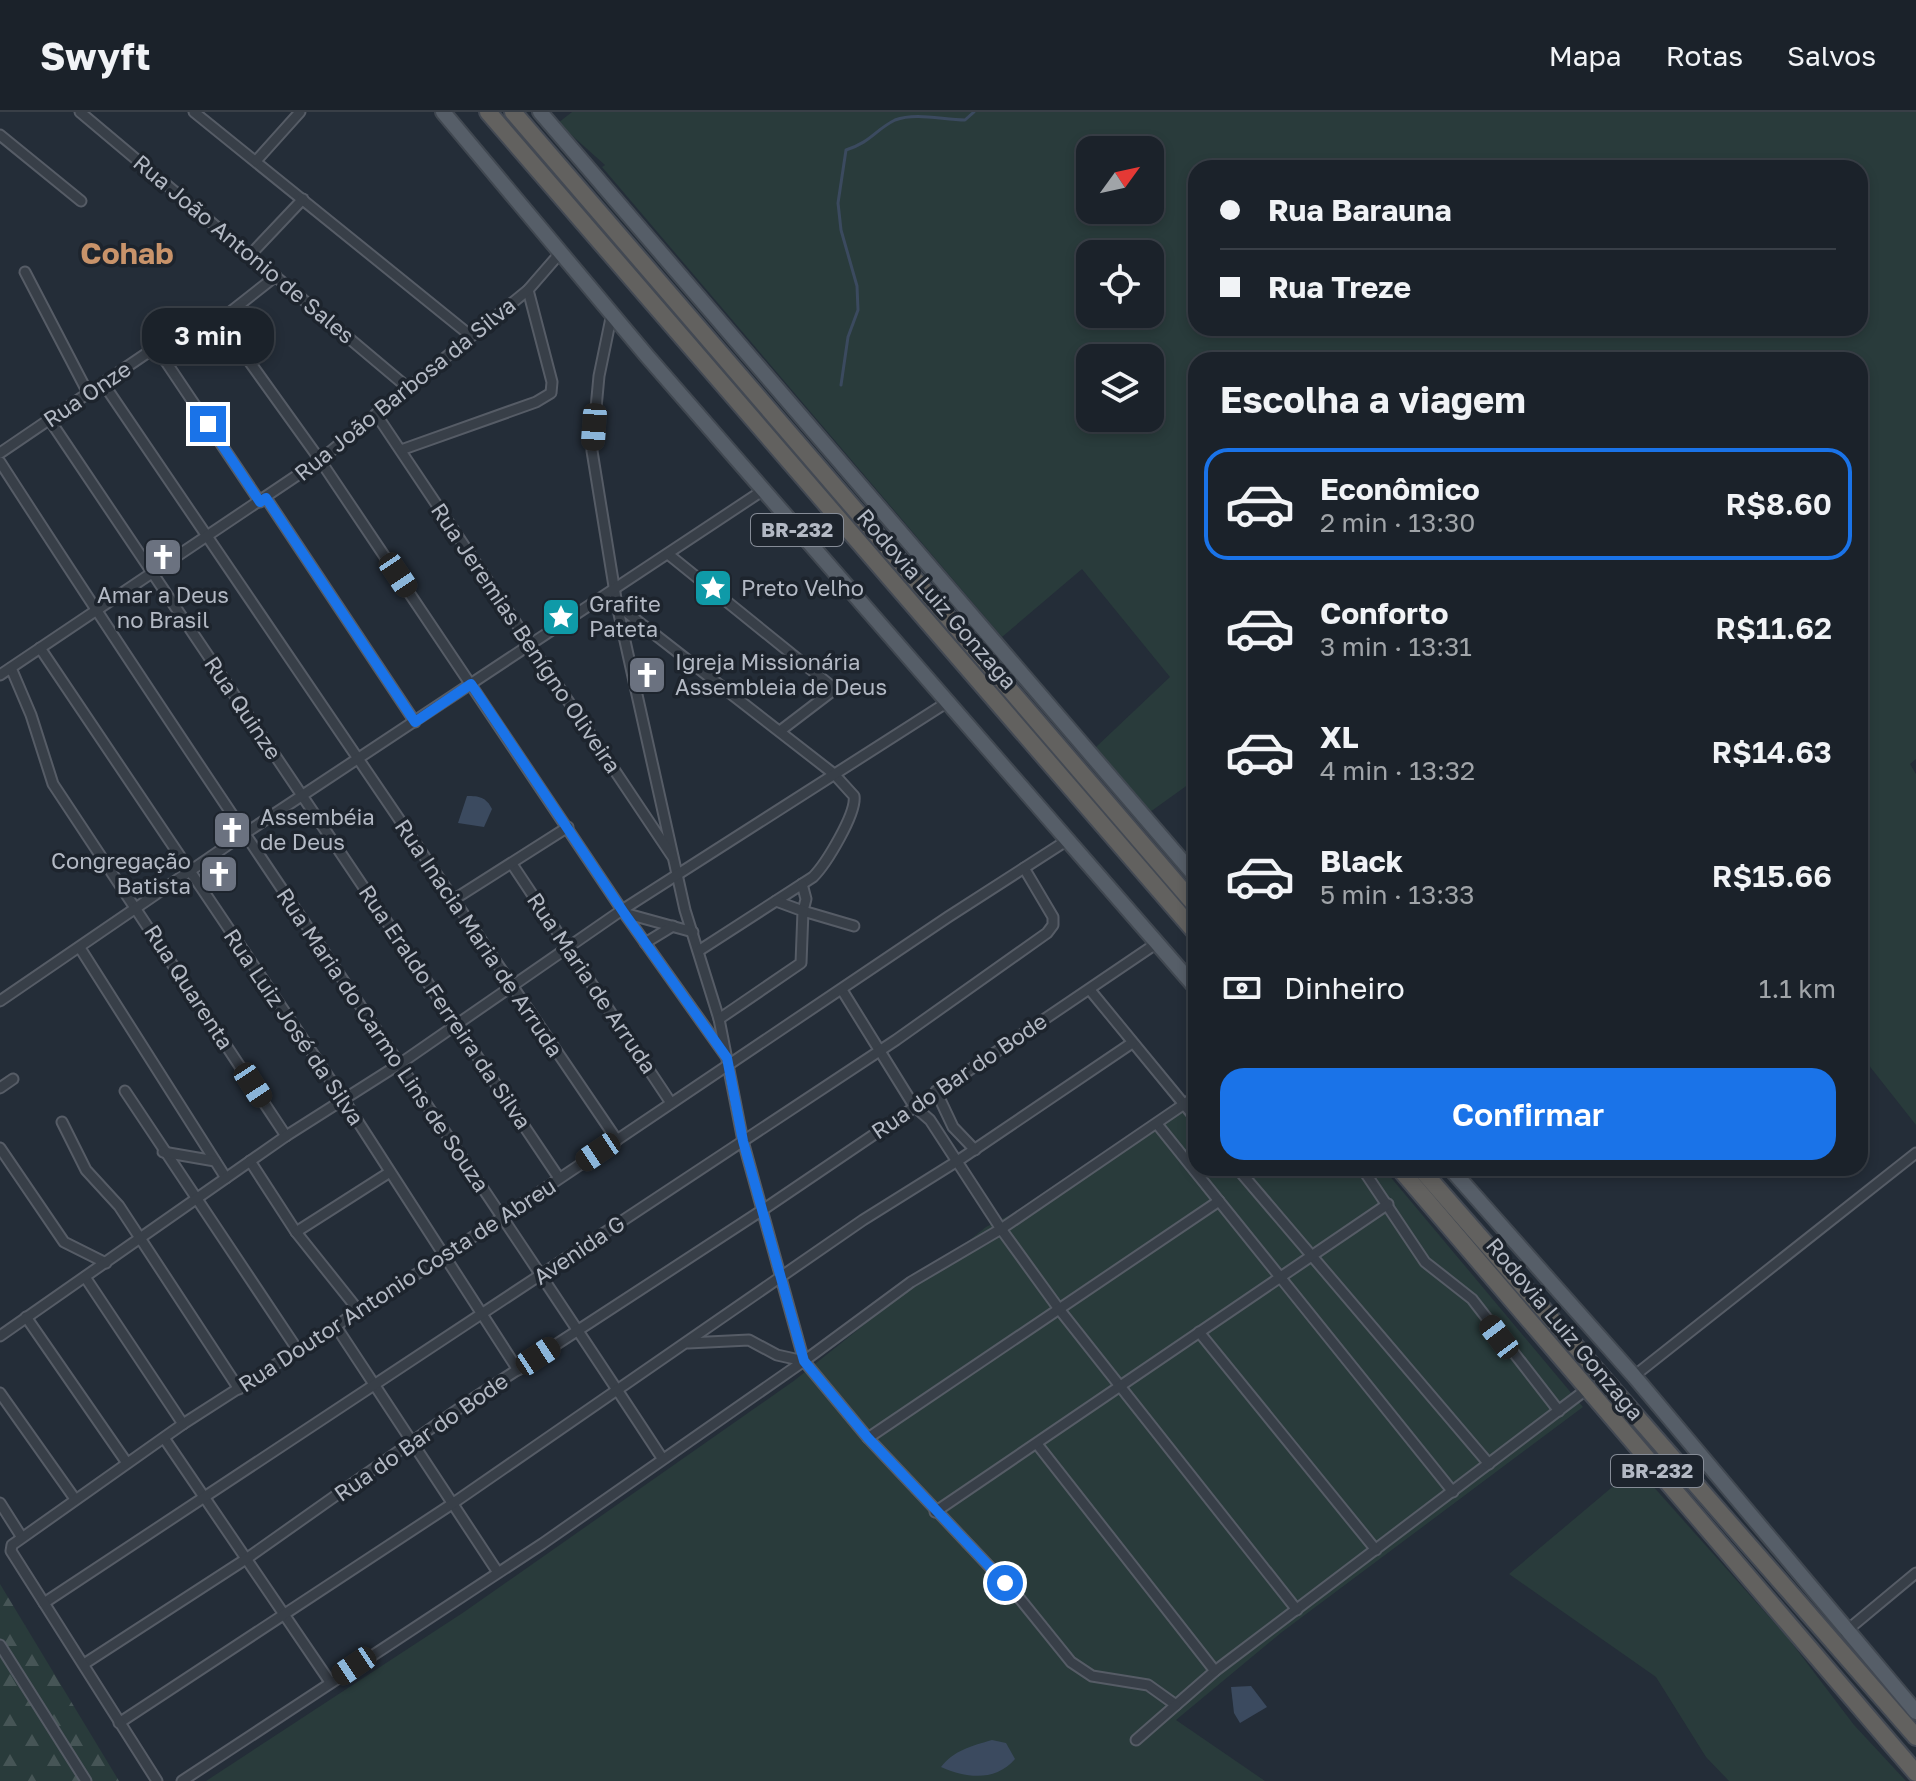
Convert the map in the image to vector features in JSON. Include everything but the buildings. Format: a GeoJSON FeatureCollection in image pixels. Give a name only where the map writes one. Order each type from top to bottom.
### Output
{"type":"FeatureCollection","features":[{"type":"Feature","properties":{"kind":"highway","name":"Rodovia Luiz Gonzaga"},"geometry":{"type":"LineString","coordinates":[[488,112],[1188,924]]}},
{"type":"Feature","properties":{"kind":"highway","name":"Rodovia Luiz Gonzaga"},"geometry":{"type":"LineString","coordinates":[[513,112],[1188,897]]}},
{"type":"Feature","properties":{"kind":"highway","name":"Rodovia Luiz Gonzaga"},"geometry":{"type":"LineString","coordinates":[[1406,1176],[1916,1773]]}},
{"type":"Feature","properties":{"kind":"highway","name":"Rodovia Luiz Gonzaga"},"geometry":{"type":"LineString","coordinates":[[1427,1176],[1916,1737]]}},
{"type":"Feature","properties":{"kind":"main road","name":"BR-232"},"geometry":{"type":"LineString","coordinates":[[443,112],[762,491],[1157,943]]}},
{"type":"Feature","properties":{"kind":"main road","name":"BR-232"},"geometry":{"type":"LineString","coordinates":[[540,112],[1188,868]]}},
{"type":"Feature","properties":{"kind":"main road"},"geometry":{"type":"LineString","coordinates":[[1157,943],[1188,979]]}},
{"type":"Feature","properties":{"kind":"main road","name":"BR-232"},"geometry":{"type":"LineString","coordinates":[[1457,1176],[1634,1376],[1845,1632],[1916,1712]]}},
{"type":"Feature","properties":{"kind":"street","name":"Rua João Antonio de Sales"},"geometry":{"type":"LineString","coordinates":[[80,112],[407,387]]}},
{"type":"Feature","properties":{"kind":"street"},"geometry":{"type":"LineString","coordinates":[[194,112],[471,336]]}},
{"type":"Feature","properties":{"kind":"street"},"geometry":{"type":"LineString","coordinates":[[256,161],[300,112]]}},
{"type":"Feature","properties":{"kind":"street"},"geometry":{"type":"LineString","coordinates":[[0,135],[81,201]]}},
{"type":"Feature","properties":{"kind":"street"},"geometry":{"type":"LineString","coordinates":[[251,254],[303,199]]}},
{"type":"Feature","properties":{"kind":"street","name":"Rua João Barbosa da Silva"},"geometry":{"type":"LineString","coordinates":[[0,675],[320,460],[528,290],[561,252]]}},
{"type":"Feature","properties":{"kind":"street"},"geometry":{"type":"LineString","coordinates":[[25,272],[88,393]]}},
{"type":"Feature","properties":{"kind":"street","name":"Rua Onze"},"geometry":{"type":"LineString","coordinates":[[0,453],[203,315],[218,318],[276,276]]}},
{"type":"Feature","properties":{"kind":"street","name":"Rua João Barbosa da Silva"},"geometry":{"type":"LineString","coordinates":[[401,450],[536,402],[551,393],[552,382],[528,290]]}},
{"type":"Feature","properties":{"kind":"street"},"geometry":{"type":"LineString","coordinates":[[612,313],[599,376],[592,451],[614,590],[678,874],[719,1019],[743,1141],[804,1361],[935,1512],[1021,1600],[1071,1662],[1092,1676],[1148,1685],[1176,1705]]}},
{"type":"Feature","properties":{"kind":"street"},"geometry":{"type":"LineString","coordinates":[[218,318],[320,460],[623,912],[728,1062]]}},
{"type":"Feature","properties":{"kind":"street"},"geometry":{"type":"LineString","coordinates":[[156,347],[415,722]]}},
{"type":"Feature","properties":{"kind":"street","name":"Rua Inacia Maria de Arruda"},"geometry":{"type":"LineString","coordinates":[[103,383],[617,1140]]}},
{"type":"Feature","properties":{"kind":"street","name":"Rua Jeremias Benígno Oliveira"},"geometry":{"type":"LineString","coordinates":[[376,414],[676,862]]}},
{"type":"Feature","properties":{"kind":"street","name":"Rua Quinze"},"geometry":{"type":"LineString","coordinates":[[49,419],[304,796]]}},
{"type":"Feature","properties":{"kind":"street","name":"Rua Maria do Carmo Lins de Souza"},"geometry":{"type":"LineString","coordinates":[[0,462],[244,834],[401,1063],[662,1458]]}},
{"type":"Feature","properties":{"kind":"street"},"geometry":{"type":"LineString","coordinates":[[0,1001],[244,834],[762,491]]}},
{"type":"Feature","properties":{"kind":"street"},"geometry":{"type":"LineString","coordinates":[[668,554],[835,689],[780,731]]}},
{"type":"Feature","properties":{"kind":"street"},"geometry":{"type":"LineString","coordinates":[[617,605],[780,731],[850,790],[853,808],[826,861],[802,884],[700,950]]}},
{"type":"Feature","properties":{"kind":"street","name":"Rua Luiz José da Silva"},"geometry":{"type":"LineString","coordinates":[[40,648],[344,1100],[518,1370]]}},
{"type":"Feature","properties":{"kind":"street","name":"Rua Quarenta"},"geometry":{"type":"LineString","coordinates":[[11,668],[31,715],[48,777],[138,908],[286,1136]]}},
{"type":"Feature","properties":{"kind":"street"},"geometry":{"type":"LineString","coordinates":[[0,1336],[286,1136],[457,1026],[678,874],[946,703]]}},
{"type":"Feature","properties":{"kind":"street","name":"Rua Eraldo Ferreira da Silva"},"geometry":{"type":"LineString","coordinates":[[304,796],[559,1178]]}},
{"type":"Feature","properties":{"kind":"street"},"geometry":{"type":"LineString","coordinates":[[453,900],[568,827]]}},
{"type":"Feature","properties":{"kind":"street","name":"Rua Doutor Antonio Costa de Abreu"},"geometry":{"type":"LineString","coordinates":[[44,1603],[11,1547],[21,1536],[183,1424],[443,1257],[728,1062],[1066,841]]}},
{"type":"Feature","properties":{"kind":"street","name":"Rua Maria de Arruda"},"geometry":{"type":"LineString","coordinates":[[512,864],[671,1103]]}},
{"type":"Feature","properties":{"kind":"street","name":"Avenida G"},"geometry":{"type":"LineString","coordinates":[[44,1603],[482,1316],[879,1050],[1051,929],[1053,917],[1024,868]]}},
{"type":"Feature","properties":{"kind":"street"},"geometry":{"type":"LineString","coordinates":[[719,1019],[801,963],[806,899],[802,884]]}},
{"type":"Feature","properties":{"kind":"street"},"geometry":{"type":"LineString","coordinates":[[776,901],[854,926]]}},
{"type":"Feature","properties":{"kind":"street"},"geometry":{"type":"LineString","coordinates":[[623,912],[693,932]]}},
{"type":"Feature","properties":{"kind":"street"},"geometry":{"type":"LineString","coordinates":[[645,943],[673,926]]}},
{"type":"Feature","properties":{"kind":"street","name":"Rua do Bar do Bode"},"geometry":{"type":"LineString","coordinates":[[84,1664],[246,1559],[518,1370],[764,1209],[1157,943]]}},
{"type":"Feature","properties":{"kind":"street"},"geometry":{"type":"LineString","coordinates":[[80,948],[226,1178]]}},
{"type":"Feature","properties":{"kind":"street"},"geometry":{"type":"LineString","coordinates":[[842,990],[914,1106],[926,1114],[959,1160],[1001,1229],[1059,1309],[1297,1610]]}},
{"type":"Feature","properties":{"kind":"street"},"geometry":{"type":"LineString","coordinates":[[1090,990],[1188,1110]]}},
{"type":"Feature","properties":{"kind":"street"},"geometry":{"type":"LineString","coordinates":[[119,1723],[452,1504],[863,1220],[975,1150],[1132,1043]]}},
{"type":"Feature","properties":{"kind":"street"},"geometry":{"type":"LineString","coordinates":[[0,1088],[13,1079]]}},
{"type":"Feature","properties":{"kind":"street"},"geometry":{"type":"LineString","coordinates":[[125,1091],[297,1349]]}},
{"type":"Feature","properties":{"kind":"street"},"geometry":{"type":"LineString","coordinates":[[936,1091],[953,1127],[975,1150]]}},
{"type":"Feature","properties":{"kind":"street"},"geometry":{"type":"LineString","coordinates":[[182,1781],[542,1544],[924,1273],[1001,1229],[1188,1101]]}},
{"type":"Feature","properties":{"kind":"street"},"geometry":{"type":"LineString","coordinates":[[62,1122],[86,1170],[141,1238],[239,1389]]}},
{"type":"Feature","properties":{"kind":"street"},"geometry":{"type":"LineString","coordinates":[[1157,1124],[1188,1162]]}},
{"type":"Feature","properties":{"kind":"street"},"geometry":{"type":"LineString","coordinates":[[0,1148],[64,1242],[106,1263]]}},
{"type":"Feature","properties":{"kind":"street"},"geometry":{"type":"LineString","coordinates":[[163,1152],[215,1161]]}},
{"type":"Feature","properties":{"kind":"street"},"geometry":{"type":"LineString","coordinates":[[1634,1376],[1916,1153]]}},
{"type":"Feature","properties":{"kind":"street"},"geometry":{"type":"LineString","coordinates":[[250,1161],[296,1232],[359,1311]]}},
{"type":"Feature","properties":{"kind":"street"},"geometry":{"type":"LineString","coordinates":[[296,1232],[390,1172]]}},
{"type":"Feature","properties":{"kind":"street"},"geometry":{"type":"LineString","coordinates":[[1199,1176],[1453,1492]]}},
{"type":"Feature","properties":{"kind":"street"},"geometry":{"type":"LineString","coordinates":[[1244,1176],[1489,1464]]}},
{"type":"Feature","properties":{"kind":"street"},"geometry":{"type":"LineString","coordinates":[[1368,1176],[1425,1262],[1472,1299],[1559,1411]]}},
{"type":"Feature","properties":{"kind":"street"},"geometry":{"type":"LineString","coordinates":[[868,1438],[1219,1201]]}},
{"type":"Feature","properties":{"kind":"street"},"geometry":{"type":"LineString","coordinates":[[935,1512],[1388,1204]]}},
{"type":"Feature","properties":{"kind":"street"},"geometry":{"type":"LineString","coordinates":[[85,1277],[183,1424]]}},
{"type":"Feature","properties":{"kind":"street"},"geometry":{"type":"LineString","coordinates":[[26,1317],[127,1463]]}},
{"type":"Feature","properties":{"kind":"street"},"geometry":{"type":"LineString","coordinates":[[335,1325],[497,1571]]}},
{"type":"Feature","properties":{"kind":"street"},"geometry":{"type":"LineString","coordinates":[[1199,1332],[1376,1550]]}},
{"type":"Feature","properties":{"kind":"street"},"geometry":{"type":"LineString","coordinates":[[687,1343],[749,1340],[777,1355],[804,1361]]}},
{"type":"Feature","properties":{"kind":"street"},"geometry":{"type":"LineString","coordinates":[[1136,1740],[1215,1671],[1587,1389]]}},
{"type":"Feature","properties":{"kind":"street"},"geometry":{"type":"LineString","coordinates":[[0,1393],[75,1499]]}},
{"type":"Feature","properties":{"kind":"street"},"geometry":{"type":"LineString","coordinates":[[164,1438],[330,1682]]}},
{"type":"Feature","properties":{"kind":"street"},"geometry":{"type":"LineString","coordinates":[[1037,1444],[1215,1671]]}},
{"type":"Feature","properties":{"kind":"street"},"geometry":{"type":"LineString","coordinates":[[0,1503],[21,1536]]}},
{"type":"Feature","properties":{"kind":"street"},"geometry":{"type":"LineString","coordinates":[[1845,1632],[1916,1573]]}},
{"type":"Feature","properties":{"kind":"street"},"geometry":{"type":"LineString","coordinates":[[44,1603],[157,1781]]}},
{"type":"Feature","properties":{"kind":"street"},"geometry":{"type":"LineString","coordinates":[[0,1645],[86,1781]]}},
{"type":"Feature","properties":{"kind":"green space"},"geometry":{"type":"Polygon","coordinates":[[[572,112],[1916,112],[1916,759],[1910,764],[1916,774],[1916,1125],[1868,1064],[1868,352],[1188,352],[1188,785],[1150,812],[1095,748],[1170,677],[1082,569],[1002,637],[602,167],[605,165],[558,123],[572,112]]]}},
{"type":"Feature","properties":{"kind":"green space"},"geometry":{"type":"Polygon","coordinates":[[[1188,1095],[1188,1176],[1390,1176],[1583,1407],[1282,1632],[1176,1720],[1265,1781],[206,1781],[464,1612],[795,1380],[986,1227],[1012,1214],[1188,1095]]]}},
{"type":"Feature","properties":{"kind":"green space"},"geometry":{"type":"Polygon","coordinates":[[[1636,1467],[1788,1638],[1854,1725],[1906,1781],[1729,1781],[1706,1757],[1656,1677],[1509,1574],[1636,1467]]]}},
{"type":"Feature","properties":{"kind":"green space"},"geometry":{"type":"Polygon","coordinates":[[[0,1584],[119,1781],[0,1781],[0,1584]]]}},
{"type":"Feature","properties":{"kind":"water"},"geometry":{"type":"Polygon","coordinates":[[[467,796],[482,798],[492,809],[484,827],[458,823],[467,796]]]}},
{"type":"Feature","properties":{"kind":"water"},"geometry":{"type":"Polygon","coordinates":[[[1251,1686],[1267,1707],[1240,1723],[1234,1713],[1231,1687],[1251,1686]]]}},
{"type":"Feature","properties":{"kind":"water"},"geometry":{"type":"Polygon","coordinates":[[[992,1740],[1006,1743],[1015,1759],[999,1771],[971,1776],[941,1767],[958,1753],[992,1740]]]}},
{"type":"Feature","properties":{"kind":"waterway"},"geometry":{"type":"LineString","coordinates":[[841,385],[848,337],[858,310],[857,286],[841,230],[838,203],[846,150],[895,120],[921,116],[965,120],[974,112]]}},
{"type":"Feature","properties":{"kind":"place","name":"Amar a Deus no Brasil"},"geometry":{"type":"Point","coordinates":[163,557]}},
{"type":"Feature","properties":{"kind":"place","name":"Preto Velho"},"geometry":{"type":"Point","coordinates":[713,588]}},
{"type":"Feature","properties":{"kind":"place","name":"Grafite Pateta"},"geometry":{"type":"Point","coordinates":[561,617]}},
{"type":"Feature","properties":{"kind":"place","name":"Igreja Missionária Assembleia de Deus"},"geometry":{"type":"Point","coordinates":[647,675]}},
{"type":"Feature","properties":{"kind":"place","name":"Assembéia de Deus"},"geometry":{"type":"Point","coordinates":[232,830]}},
{"type":"Feature","properties":{"kind":"place","name":"Congregação Batista"},"geometry":{"type":"Point","coordinates":[219,874]}},
{"type":"Feature","properties":{"kind":"district","name":"Cohab"},"geometry":{"type":"Point","coordinates":[127,254]}},
{"type":"Feature","properties":{"kind":"route"},"geometry":{"type":"LineString","coordinates":[[208,424],[260,502],[266,498],[415,722],[471,684],[624,913],[727,1058],[743,1141],[804,1361],[840,1407],[935,1512],[1005,1583]]}}]}
